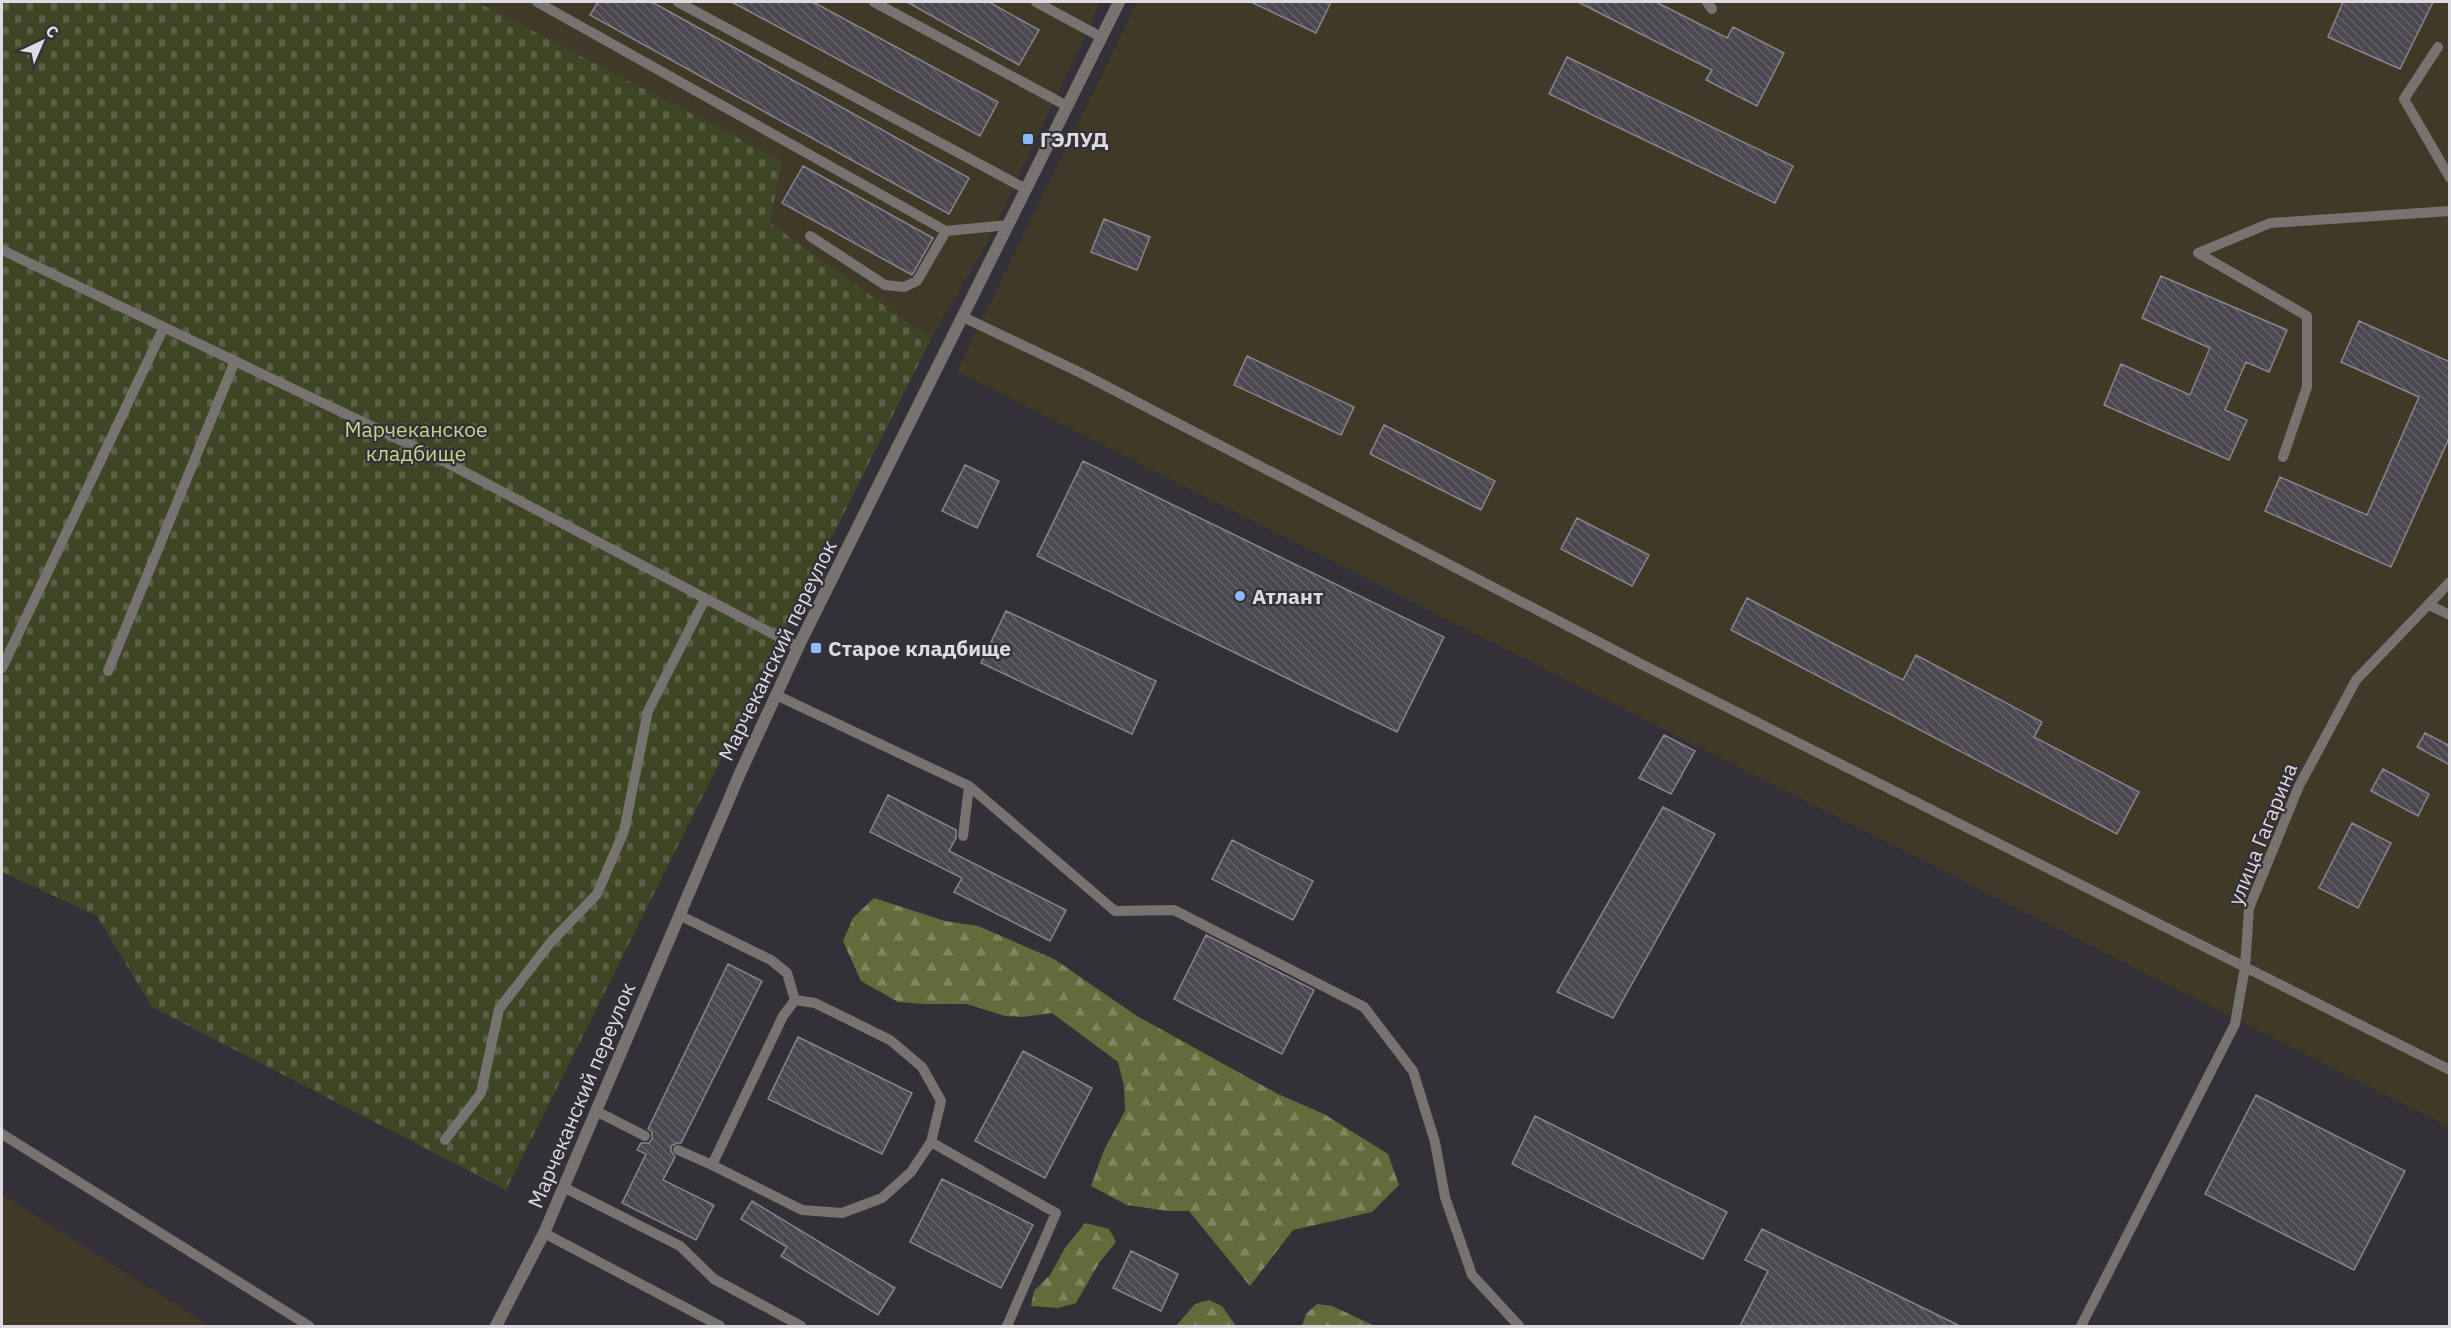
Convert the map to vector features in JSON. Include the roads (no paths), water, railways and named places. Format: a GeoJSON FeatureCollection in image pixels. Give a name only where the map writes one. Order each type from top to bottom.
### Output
{"type":"FeatureCollection","features":[{"type":"Feature","properties":{"kind":"street","name":"Марчеканский переулок"},"geometry":{"type":"LineString","coordinates":[[496,1326],[544,1233],[741,771],[798,647],[1119,2]]}},
{"type":"Feature","properties":{"kind":"lane"},"geometry":{"type":"LineString","coordinates":[[537,2],[946,231],[1008,225]]}},
{"type":"Feature","properties":{"kind":"lane"},"geometry":{"type":"LineString","coordinates":[[678,2],[1026,189]]}},
{"type":"Feature","properties":{"kind":"lane"},"geometry":{"type":"LineString","coordinates":[[874,2],[1067,106]]}},
{"type":"Feature","properties":{"kind":"lane"},"geometry":{"type":"LineString","coordinates":[[1036,2],[1101,37]]}},
{"type":"Feature","properties":{"kind":"lane"},"geometry":{"type":"LineString","coordinates":[[2438,48],[2404,99],[2450,178]]}},
{"type":"Feature","properties":{"kind":"lane"},"geometry":{"type":"LineString","coordinates":[[2283,457],[2307,387],[2307,316],[2198,253],[2270,223],[2450,211]]}},
{"type":"Feature","properties":{"kind":"lane"},"geometry":{"type":"LineString","coordinates":[[810,236],[885,285],[904,287],[916,281],[946,231]]}},
{"type":"Feature","properties":{"kind":"lane"},"geometry":{"type":"LineString","coordinates":[[2,250],[434,456],[798,647]]}},
{"type":"Feature","properties":{"kind":"lane"},"geometry":{"type":"LineString","coordinates":[[963,317],[1081,373],[1639,663],[2450,1070]]}},
{"type":"Feature","properties":{"kind":"lane"},"geometry":{"type":"LineString","coordinates":[[2,668],[164,327]]}},
{"type":"Feature","properties":{"kind":"lane"},"geometry":{"type":"LineString","coordinates":[[108,671],[234,361]]}},
{"type":"Feature","properties":{"kind":"lane","name":"улица Гагарина"},"geometry":{"type":"LineString","coordinates":[[2081,1326],[2235,1024],[2245,967],[2249,908],[2299,786],[2356,680],[2450,582]]}},
{"type":"Feature","properties":{"kind":"lane"},"geometry":{"type":"LineString","coordinates":[[445,1140],[481,1093],[499,1009],[550,943],[597,894],[624,831],[648,711],[705,599]]}},
{"type":"Feature","properties":{"kind":"lane"},"geometry":{"type":"LineString","coordinates":[[2428,604],[2450,615]]}},
{"type":"Feature","properties":{"kind":"lane"},"geometry":{"type":"LineString","coordinates":[[776,695],[969,786],[1115,911],[1174,910],[1364,1007],[1413,1071],[1435,1142],[1445,1197],[1472,1275],[1519,1326]]}},
{"type":"Feature","properties":{"kind":"lane"},"geometry":{"type":"LineString","coordinates":[[963,836],[969,786]]}},
{"type":"Feature","properties":{"kind":"lane"},"geometry":{"type":"LineString","coordinates":[[680,915],[771,960],[787,973],[795,1000]]}},
{"type":"Feature","properties":{"kind":"lane"},"geometry":{"type":"LineString","coordinates":[[678,1150],[802,1210],[842,1213],[882,1198],[911,1172],[931,1142],[941,1101],[922,1067],[890,1040],[815,1003],[795,1000]]}},
{"type":"Feature","properties":{"kind":"lane"},"geometry":{"type":"LineString","coordinates":[[712,1165],[783,1016],[795,1000]]}},
{"type":"Feature","properties":{"kind":"lane"},"geometry":{"type":"LineString","coordinates":[[596,1111],[645,1136]]}},
{"type":"Feature","properties":{"kind":"lane"},"geometry":{"type":"LineString","coordinates":[[2,1134],[309,1326]]}},
{"type":"Feature","properties":{"kind":"lane"},"geometry":{"type":"LineString","coordinates":[[931,1142],[1056,1213],[1007,1326]]}},
{"type":"Feature","properties":{"kind":"lane"},"geometry":{"type":"LineString","coordinates":[[564,1187],[680,1246],[714,1279],[801,1326]]}},
{"type":"Feature","properties":{"kind":"lane"},"geometry":{"type":"LineString","coordinates":[[544,1233],[720,1326]]}},
{"type":"Feature","properties":{"kind":"place","name":"ГЭЛУД"},"geometry":{"type":"Point","coordinates":[1028,139]}},
{"type":"Feature","properties":{"kind":"place","name":"Атлант"},"geometry":{"type":"Point","coordinates":[1240,596]}},
{"type":"Feature","properties":{"kind":"place","name":"Старое кладбище"},"geometry":{"type":"Point","coordinates":[816,648]}},
{"type":"Feature","properties":{"kind":"park label","name":"Марчеканское кладбище"},"geometry":{"type":"Point","coordinates":[416,441]}}]}
